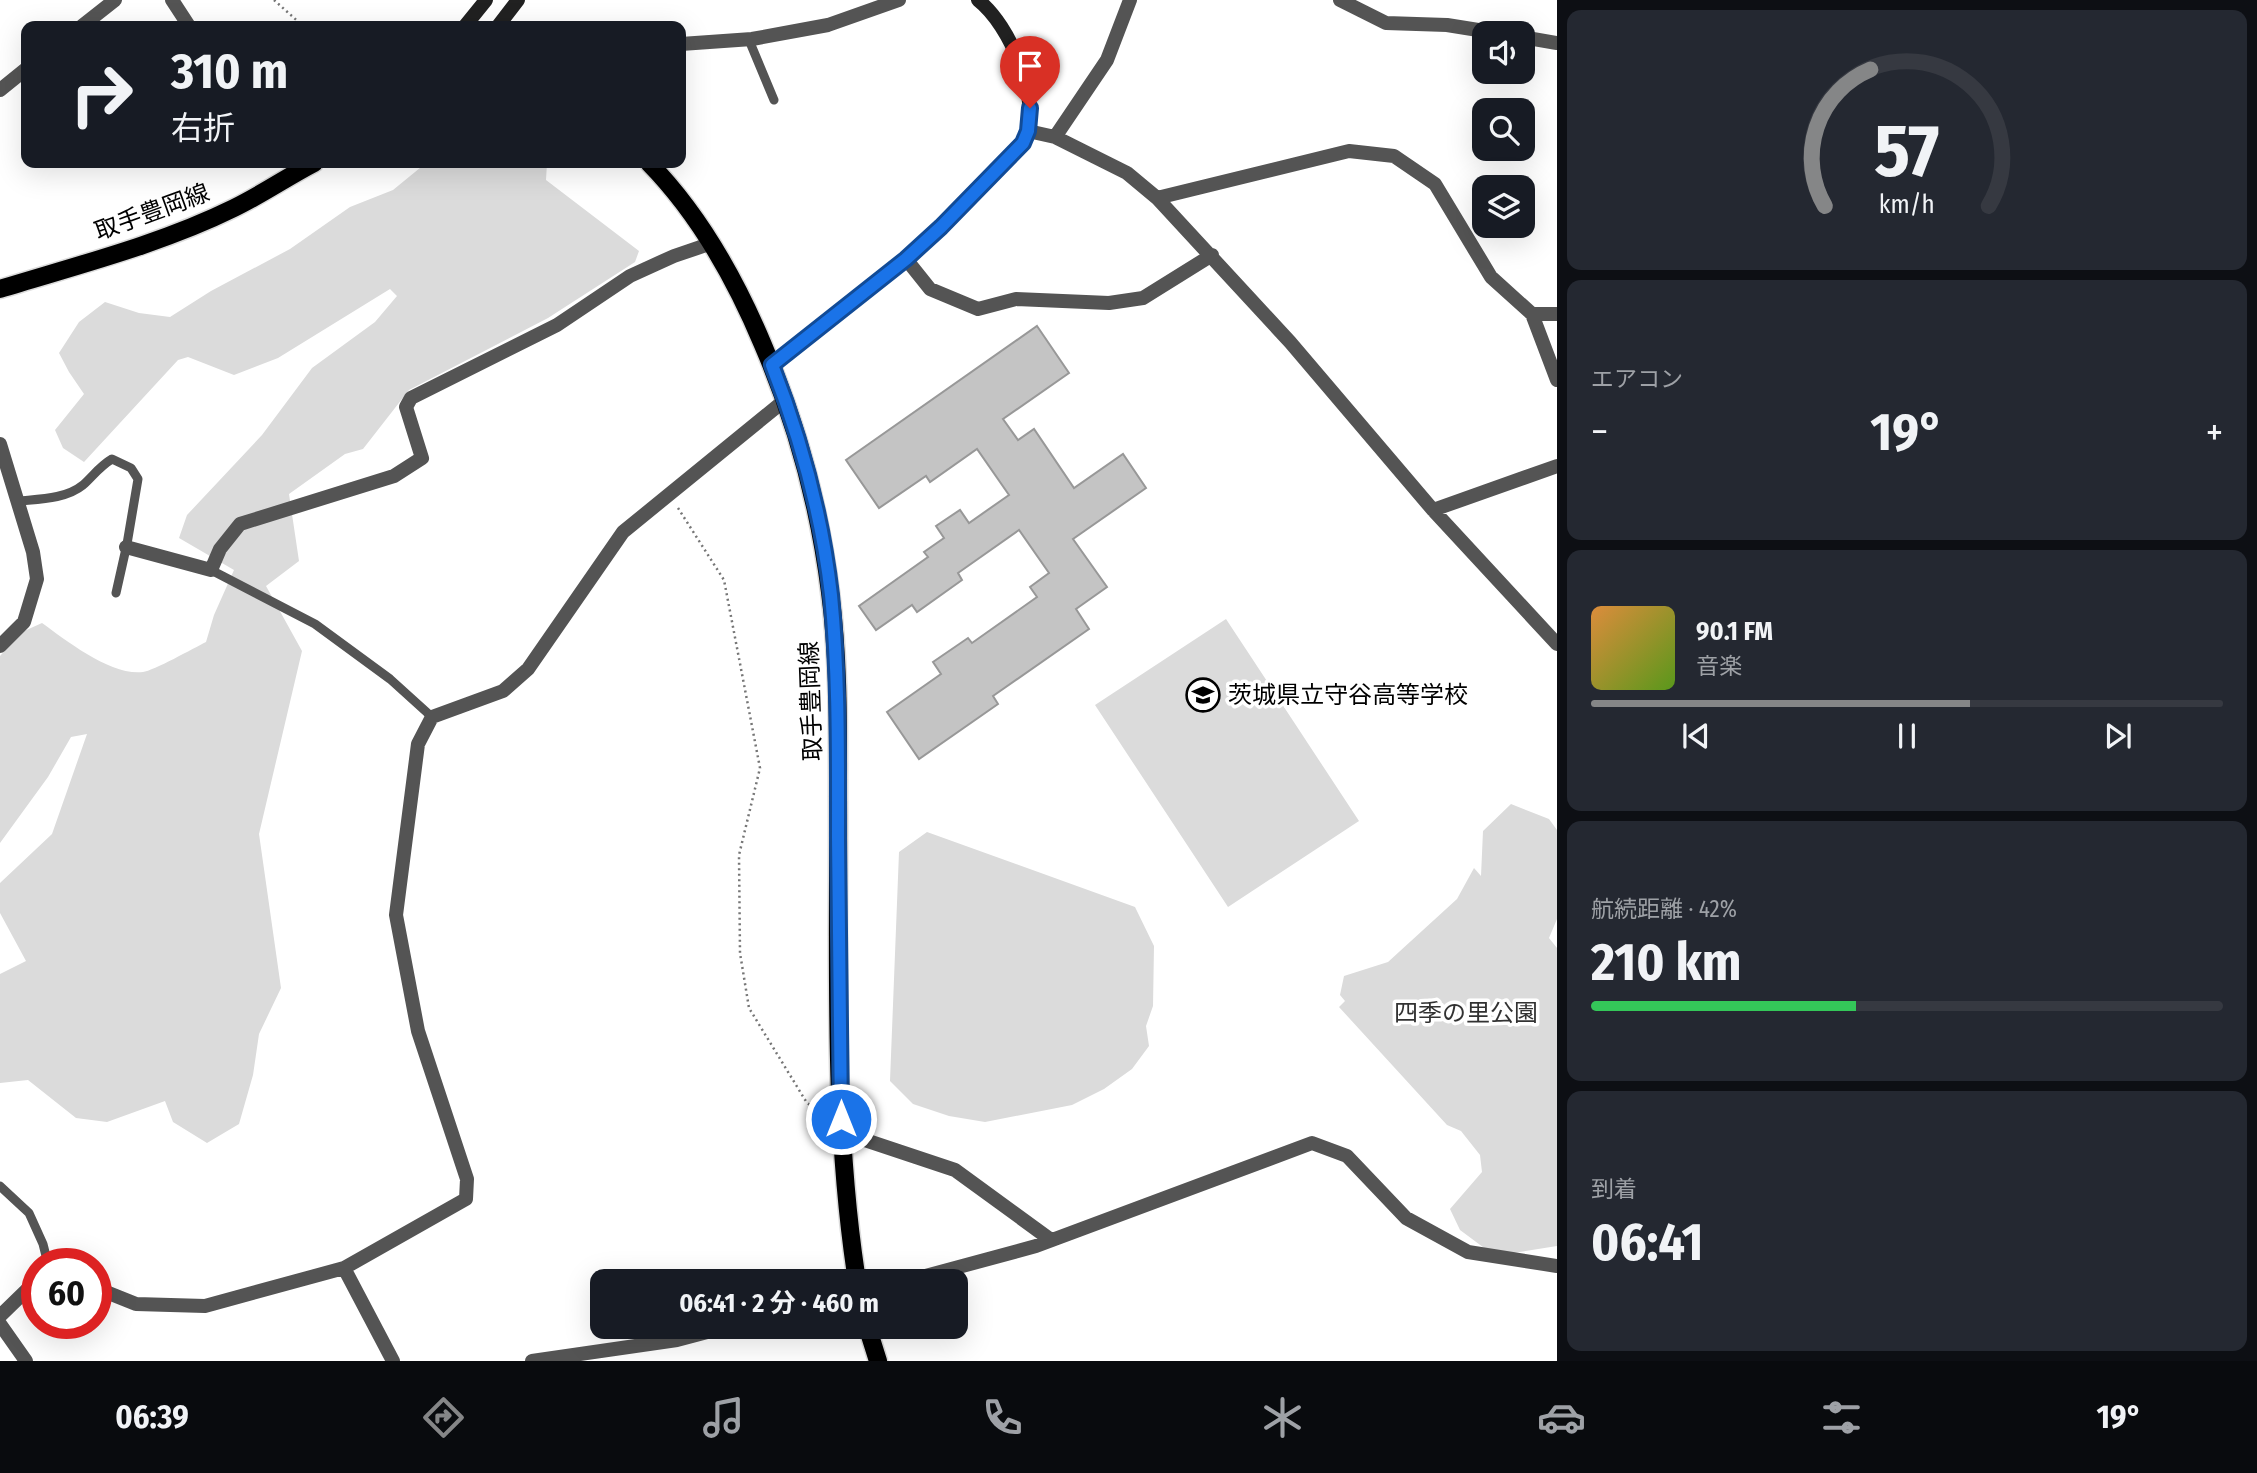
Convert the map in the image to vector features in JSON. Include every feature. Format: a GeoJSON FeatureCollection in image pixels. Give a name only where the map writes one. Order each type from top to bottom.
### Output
{"type":"FeatureCollection","features":[{"type":"Feature","properties":{"kind":"main road","name":"取手豊岡線"},"geometry":{"type":"LineString","coordinates":[[0,289],[195,225],[235,208],[299,168]]}},
{"type":"Feature","properties":{"kind":"main road","name":"取手豊岡線"},"geometry":{"type":"LineString","coordinates":[[654,168],[712,243],[746,304],[785,400],[814,497],[835,639],[841,1126],[856,1269]]}},
{"type":"Feature","properties":{"kind":"main road"},"geometry":{"type":"LineString","coordinates":[[871,1339],[878,1361]]}},
{"type":"Feature","properties":{"kind":"street"},"geometry":{"type":"LineString","coordinates":[[89,21],[116,0]]}},
{"type":"Feature","properties":{"kind":"street"},"geometry":{"type":"LineString","coordinates":[[172,0],[186,21]]}},
{"type":"Feature","properties":{"kind":"street"},"geometry":{"type":"LineString","coordinates":[[468,21],[486,0]]}},
{"type":"Feature","properties":{"kind":"street"},"geometry":{"type":"LineString","coordinates":[[473,21],[486,0]]}},
{"type":"Feature","properties":{"kind":"street"},"geometry":{"type":"LineString","coordinates":[[502,21],[518,0]]}},
{"type":"Feature","properties":{"kind":"street"},"geometry":{"type":"LineString","coordinates":[[686,44],[749,40],[828,25],[899,0]]}},
{"type":"Feature","properties":{"kind":"street"},"geometry":{"type":"LineString","coordinates":[[772,365],[906,259],[1023,143],[1028,131],[1030,108],[1012,44],[989,8],[978,0]]}},
{"type":"Feature","properties":{"kind":"street"},"geometry":{"type":"LineString","coordinates":[[1055,137],[1107,60],[1130,0]]}},
{"type":"Feature","properties":{"kind":"street"},"geometry":{"type":"LineString","coordinates":[[1340,0],[1386,23],[1447,25],[1472,29]]}},
{"type":"Feature","properties":{"kind":"street"},"geometry":{"type":"LineString","coordinates":[[1535,39],[1557,43]]}},
{"type":"Feature","properties":{"kind":"street"},"geometry":{"type":"LineString","coordinates":[[0,90],[21,73]]}},
{"type":"Feature","properties":{"kind":"street"},"geometry":{"type":"LineString","coordinates":[[1028,131],[1055,137],[1127,173],[1157,198],[1290,342],[1433,510],[1557,644]]}},
{"type":"Feature","properties":{"kind":"street"},"geometry":{"type":"LineString","coordinates":[[1157,198],[1349,151],[1394,156],[1435,184],[1491,277],[1532,314],[1557,380]]}},
{"type":"Feature","properties":{"kind":"street"},"geometry":{"type":"LineString","coordinates":[[127,547],[211,570],[220,549],[240,524],[394,476],[422,457],[406,407],[411,398],[557,326],[630,276],[674,256],[712,243]]}},
{"type":"Feature","properties":{"kind":"street"},"geometry":{"type":"LineString","coordinates":[[906,259],[930,289],[978,309],[1016,299],[1109,303],[1143,298],[1212,256]]}},
{"type":"Feature","properties":{"kind":"street"},"geometry":{"type":"LineString","coordinates":[[1532,314],[1557,314]]}},
{"type":"Feature","properties":{"kind":"street"},"geometry":{"type":"LineString","coordinates":[[112,1294],[136,1304],[205,1306],[344,1268],[466,1199],[467,1179],[418,1031],[396,915],[418,744],[432,717],[503,691],[528,669],[622,532],[785,400]]}},
{"type":"Feature","properties":{"kind":"street"},"geometry":{"type":"LineString","coordinates":[[0,444],[33,552],[37,579],[24,622],[0,646]]}},
{"type":"Feature","properties":{"kind":"street"},"geometry":{"type":"LineString","coordinates":[[1433,510],[1557,467]]}},
{"type":"Feature","properties":{"kind":"street"},"geometry":{"type":"LineString","coordinates":[[841,1126],[859,1138],[955,1170],[1051,1240]]}},
{"type":"Feature","properties":{"kind":"street"},"geometry":{"type":"LineString","coordinates":[[949,1269],[1051,1240],[1312,1143],[1346,1156],[1406,1218],[1468,1252],[1557,1266]]}},
{"type":"Feature","properties":{"kind":"street"},"geometry":{"type":"LineString","coordinates":[[344,1268],[393,1361]]}},
{"type":"Feature","properties":{"kind":"street"},"geometry":{"type":"LineString","coordinates":[[0,1315],[21,1295]]}},
{"type":"Feature","properties":{"kind":"street"},"geometry":{"type":"LineString","coordinates":[[0,1324],[26,1361]]}},
{"type":"Feature","properties":{"kind":"street"},"geometry":{"type":"LineString","coordinates":[[532,1361],[681,1339]]}},
{"type":"Feature","properties":{"kind":"lane"},"geometry":{"type":"LineString","coordinates":[[749,40],[774,100]]}},
{"type":"Feature","properties":{"kind":"lane"},"geometry":{"type":"LineString","coordinates":[[19,501],[66,495],[81,486],[100,466],[112,459],[131,468],[138,479],[116,593]]}},
{"type":"Feature","properties":{"kind":"lane"},"geometry":{"type":"LineString","coordinates":[[211,570],[314,624],[390,679],[432,717]]}},
{"type":"Feature","properties":{"kind":"lane"},"geometry":{"type":"LineString","coordinates":[[0,1186],[29,1213],[44,1248]]}},
{"type":"Feature","properties":{"kind":"path"},"geometry":{"type":"LineString","coordinates":[[274,0],[297,21]]}},
{"type":"Feature","properties":{"kind":"path"},"geometry":{"type":"LineString","coordinates":[[668,494],[724,580],[760,768],[739,855],[740,953],[749,1009],[807,1103],[841,1126]]}},
{"type":"Feature","properties":{"kind":"green space"},"geometry":{"type":"Polygon","coordinates":[[[420,168],[547,168],[546,180],[639,251],[635,262],[548,318],[409,390],[363,449],[345,454],[289,494],[299,561],[266,586],[302,651],[259,834],[281,988],[259,1034],[253,1075],[239,1124],[207,1143],[173,1122],[165,1101],[107,1122],[76,1118],[28,1080],[0,1083],[0,974],[26,961],[0,913],[0,883],[52,834],[87,734],[71,737],[48,777],[0,843],[0,656],[22,632],[42,623],[90,656],[130,672],[148,671],[206,642],[214,615],[234,570],[179,538],[187,515],[262,435],[312,368],[375,322],[397,296],[390,289],[278,358],[234,375],[188,357],[178,360],[84,462],[63,448],[55,430],[84,394],[59,353],[79,322],[105,302],[139,313],[170,317],[211,291],[290,249],[350,207],[393,190],[420,168]]]}},
{"type":"Feature","properties":{"kind":"green space"},"geometry":{"type":"Polygon","coordinates":[[[1226,619],[1359,821],[1228,907],[1095,705],[1226,619]]]}},
{"type":"Feature","properties":{"kind":"green space","name":"四季の里公園"},"geometry":{"type":"Polygon","coordinates":[[[1511,804],[1549,819],[1557,830],[1557,919],[1549,938],[1557,948],[1557,1246],[1495,1256],[1460,1230],[1450,1209],[1482,1172],[1480,1155],[1461,1131],[1447,1125],[1339,1007],[1345,1001],[1340,995],[1344,976],[1388,962],[1457,899],[1474,868],[1481,876],[1483,831],[1511,804]]]}},
{"type":"Feature","properties":{"kind":"green space"},"geometry":{"type":"Polygon","coordinates":[[[927,832],[1135,907],[1154,946],[1153,1006],[1146,1026],[1149,1046],[1132,1069],[1104,1089],[1072,1105],[985,1122],[949,1116],[913,1104],[890,1081],[899,852],[927,832]]]}},
{"type":"Feature","properties":{"kind":"building"},"geometry":{"type":"Polygon","coordinates":[[[1037,326],[1069,373],[1003,419],[1018,440],[1034,429],[1074,488],[1123,454],[1146,488],[1073,539],[1107,587],[1076,609],[1089,629],[993,696],[998,704],[919,759],[887,712],[941,674],[933,662],[968,638],[972,643],[1037,597],[1030,587],[1049,573],[1019,530],[958,573],[962,580],[917,612],[912,605],[876,630],[859,606],[928,557],[924,552],[944,538],[936,526],[960,510],[969,523],[1009,495],[977,449],[930,482],[926,476],[879,508],[846,460],[1037,326]]]}},
{"type":"Feature","properties":{"kind":"place","name":"茨城県立守谷高等学校"},"geometry":{"type":"Point","coordinates":[1203,695]}},
{"type":"Feature","properties":{"kind":"route"},"geometry":{"type":"LineString","coordinates":[[841,1119],[835,639],[814,497],[794,423],[772,365],[906,259],[941,227],[1023,143],[1027,136],[1030,108]]}}]}
